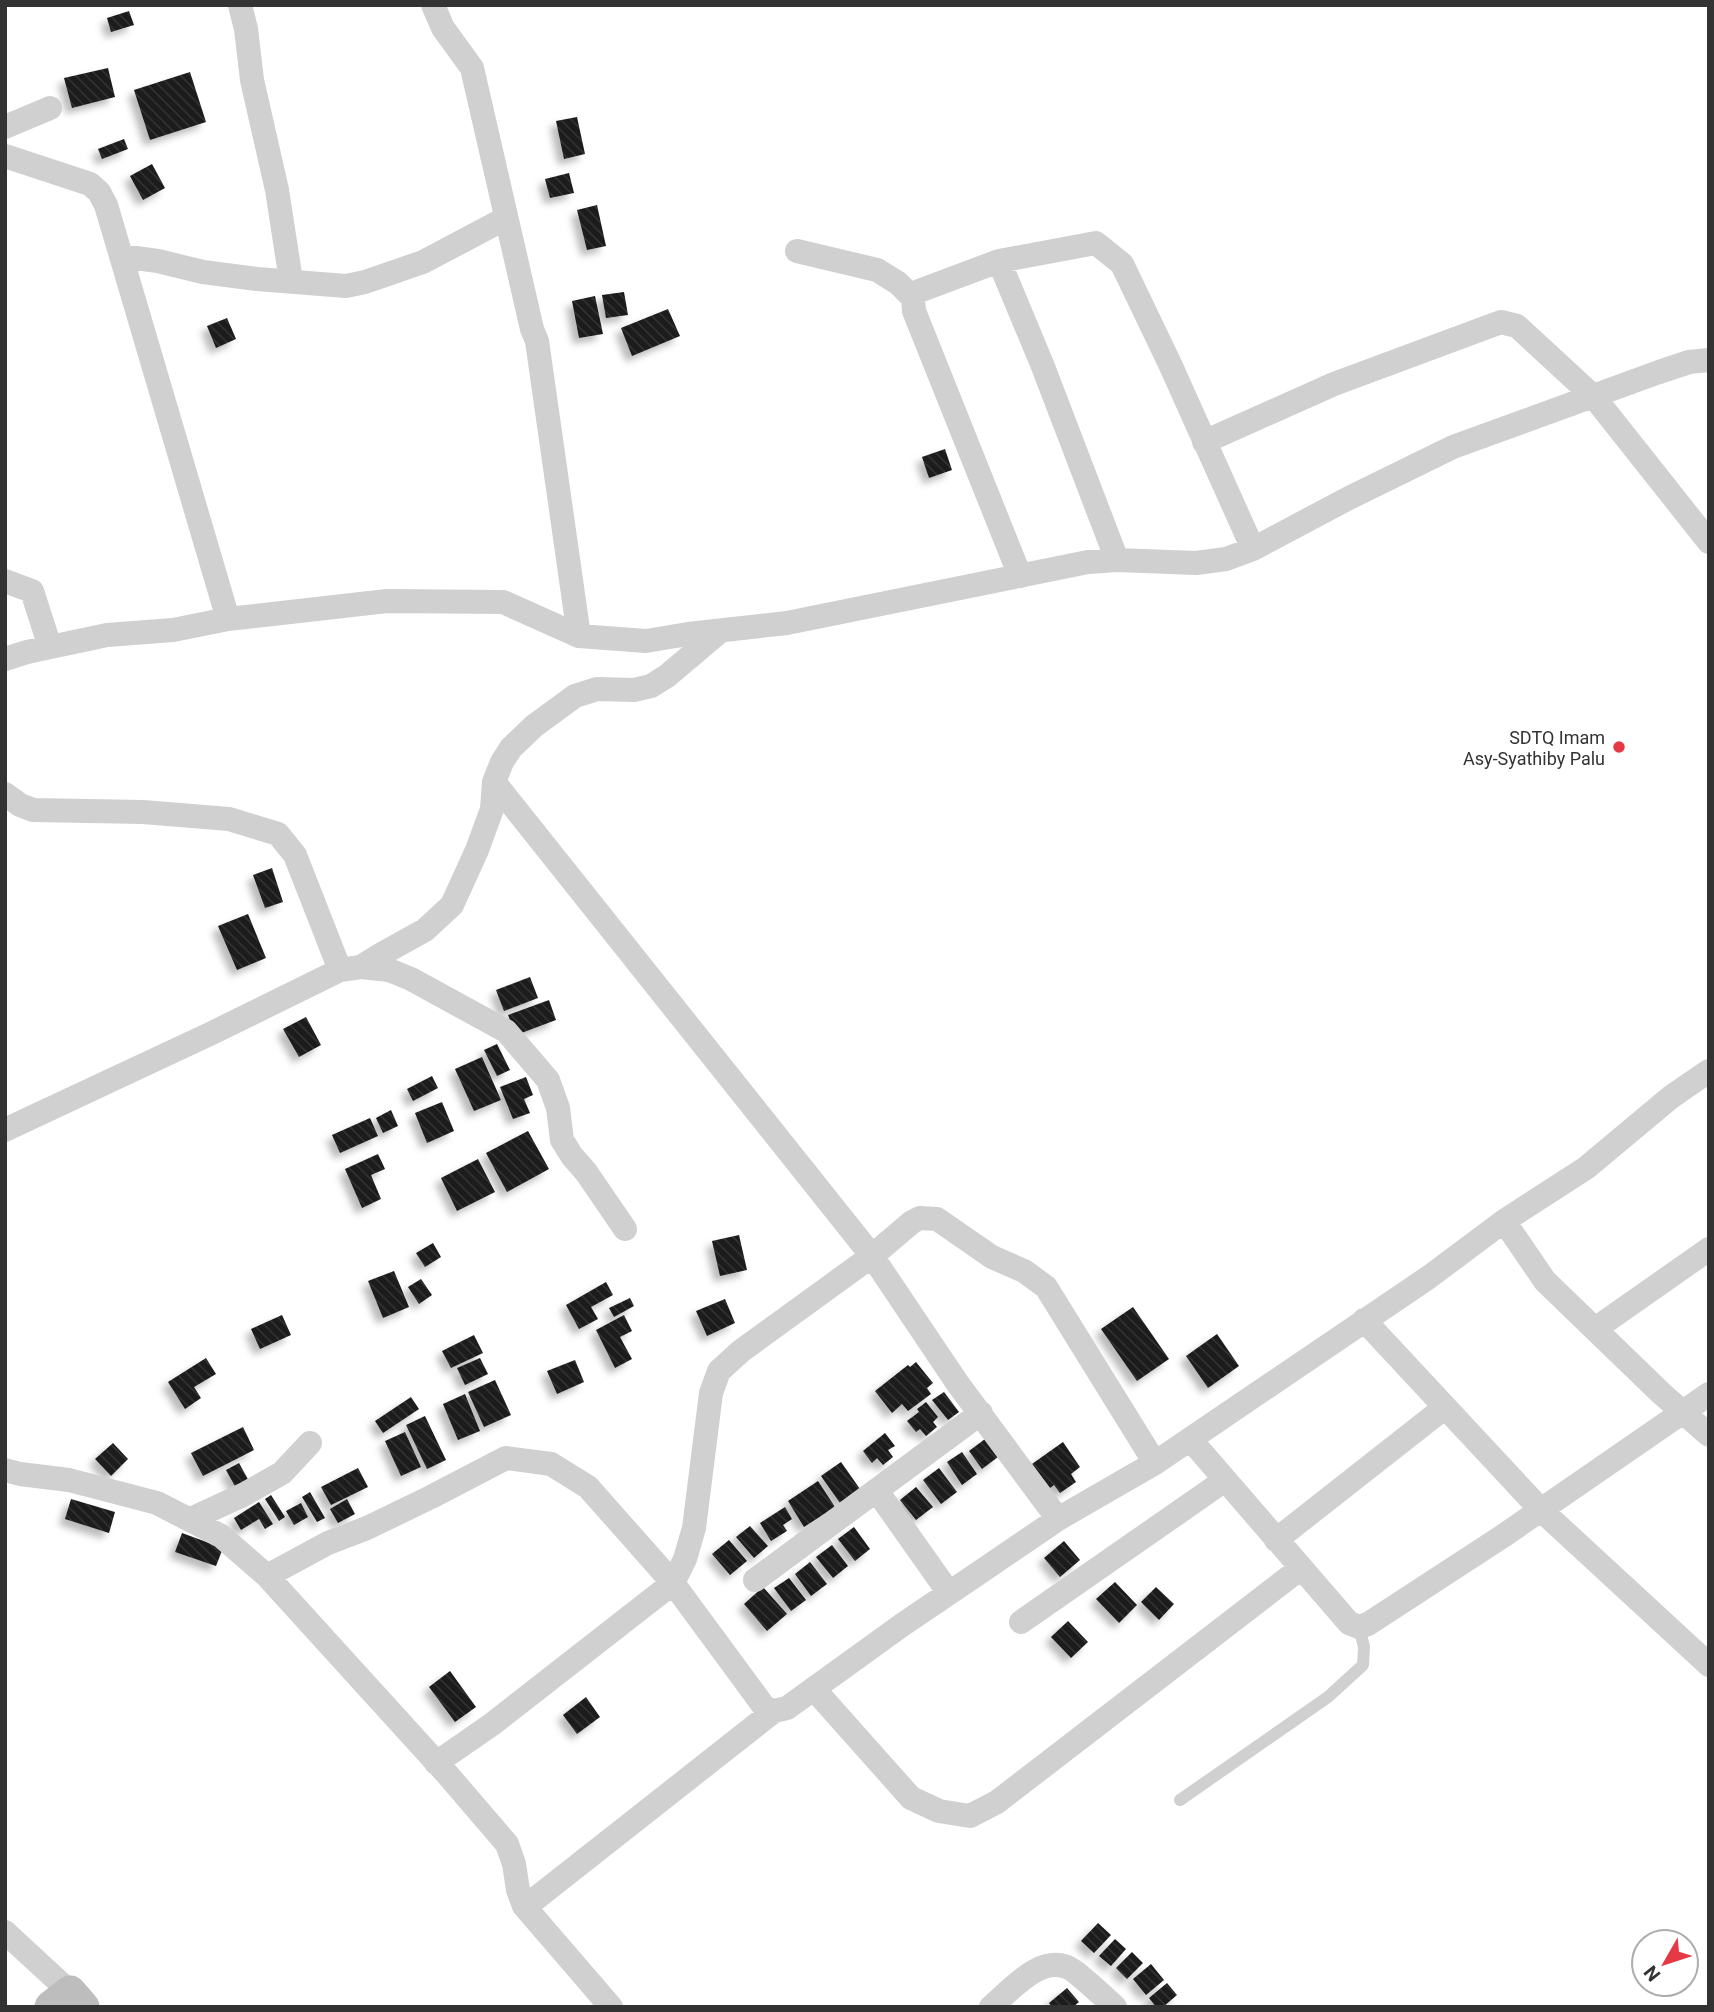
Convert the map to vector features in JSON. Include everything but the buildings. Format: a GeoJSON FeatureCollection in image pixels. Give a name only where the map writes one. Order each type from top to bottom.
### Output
{"type":"FeatureCollection","features":[{"type":"Feature","properties":{"kind":"street"},"geometry":{"type":"LineString","coordinates":[[240,5],[246,29],[252,80],[277,190],[290,274],[287,281]]}},
{"type":"Feature","properties":{"kind":"street"},"geometry":{"type":"LineString","coordinates":[[433,5],[443,28],[472,68],[537,341],[579,636]]}},
{"type":"Feature","properties":{"kind":"street"},"geometry":{"type":"LineString","coordinates":[[5,127],[50,108]]}},
{"type":"Feature","properties":{"kind":"street"},"geometry":{"type":"LineString","coordinates":[[5,156],[90,184],[99,192],[106,205],[228,619]]}},
{"type":"Feature","properties":{"kind":"street"},"geometry":{"type":"LineString","coordinates":[[121,256],[158,261],[203,272],[346,286],[423,261],[506,218]]}},
{"type":"Feature","properties":{"kind":"street"},"geometry":{"type":"LineString","coordinates":[[913,298],[919,292],[999,261],[1096,243],[1122,264],[1254,550]]}},
{"type":"Feature","properties":{"kind":"street"},"geometry":{"type":"LineString","coordinates":[[797,251],[854,263],[877,271],[898,283],[913,298],[914,311],[1020,576]]}},
{"type":"Feature","properties":{"kind":"street"},"geometry":{"type":"LineString","coordinates":[[999,261],[1042,363],[1117,559]]}},
{"type":"Feature","properties":{"kind":"street"},"geometry":{"type":"LineString","coordinates":[[1204,442],[1334,384],[1501,321],[1517,326],[1594,397],[1709,542]]}},
{"type":"Feature","properties":{"kind":"street"},"geometry":{"type":"LineString","coordinates":[[5,659],[107,635],[173,631],[228,619],[387,601],[503,602],[579,636],[646,641],[787,623],[1088,562],[1117,559],[1196,564],[1226,559],[1254,550],[1349,498],[1453,447],[1689,362],[1709,360]]}},
{"type":"Feature","properties":{"kind":"street"},"geometry":{"type":"LineString","coordinates":[[5,581],[33,591],[50,647]]}},
{"type":"Feature","properties":{"kind":"street"},"geometry":{"type":"LineString","coordinates":[[5,1130],[351,969],[425,930],[453,905],[492,809],[494,782],[511,748],[575,696],[597,689],[634,690],[651,686],[667,676],[719,632]]}},
{"type":"Feature","properties":{"kind":"street"},"geometry":{"type":"LineString","coordinates":[[494,782],[872,1256],[958,1384],[1058,1519]]}},
{"type":"Feature","properties":{"kind":"street"},"geometry":{"type":"LineString","coordinates":[[5,794],[20,805],[33,810],[143,812],[229,819],[278,834],[295,855],[351,969]]}},
{"type":"Feature","properties":{"kind":"street"},"geometry":{"type":"LineString","coordinates":[[351,969],[389,970],[411,979],[506,1031],[548,1080],[558,1108],[562,1140],[625,1229]]}},
{"type":"Feature","properties":{"kind":"street"},"geometry":{"type":"LineString","coordinates":[[525,1907],[774,1711],[788,1708],[1058,1519],[1155,1463],[1429,1277],[1504,1222],[1586,1168],[1671,1097],[1709,1071]]}},
{"type":"Feature","properties":{"kind":"street"},"geometry":{"type":"LineString","coordinates":[[436,1763],[491,1725],[673,1583],[685,1559],[695,1528],[708,1406],[719,1371],[741,1351],[920,1218],[937,1219],[992,1257],[1024,1271],[1046,1287],[1155,1463]]}},
{"type":"Feature","properties":{"kind":"street"},"geometry":{"type":"LineString","coordinates":[[1504,1222],[1545,1281],[1709,1435]]}},
{"type":"Feature","properties":{"kind":"street"},"geometry":{"type":"LineString","coordinates":[[1595,1329],[1709,1249]]}},
{"type":"Feature","properties":{"kind":"street"},"geometry":{"type":"LineString","coordinates":[[1364,1320],[1541,1510],[1709,1664]]}},
{"type":"Feature","properties":{"kind":"street"},"geometry":{"type":"LineString","coordinates":[[1190,1440],[1349,1623],[1359,1627],[1368,1624],[1541,1510],[1709,1394]]}},
{"type":"Feature","properties":{"kind":"street"},"geometry":{"type":"LineString","coordinates":[[1276,1540],[1444,1408]]}},
{"type":"Feature","properties":{"kind":"street"},"geometry":{"type":"LineString","coordinates":[[755,1580],[981,1413]]}},
{"type":"Feature","properties":{"kind":"street"},"geometry":{"type":"LineString","coordinates":[[191,1519],[282,1474],[310,1443]]}},
{"type":"Feature","properties":{"kind":"street"},"geometry":{"type":"LineString","coordinates":[[267,1576],[328,1543],[367,1528],[506,1458],[551,1464],[588,1487],[673,1583],[765,1708],[774,1711]]}},
{"type":"Feature","properties":{"kind":"street"},"geometry":{"type":"LineString","coordinates":[[5,1470],[69,1479],[157,1503],[221,1536],[267,1576],[507,1844],[525,1907],[611,2007]]}},
{"type":"Feature","properties":{"kind":"street"},"geometry":{"type":"LineString","coordinates":[[1021,1622],[1225,1480]]}},
{"type":"Feature","properties":{"kind":"street"},"geometry":{"type":"LineString","coordinates":[[877,1491],[949,1593]]}},
{"type":"Feature","properties":{"kind":"street"},"geometry":{"type":"LineString","coordinates":[[814,1689],[911,1798],[939,1811],[970,1816],[997,1802],[1301,1569]]}},
{"type":"Feature","properties":{"kind":"street"},"geometry":{"type":"LineString","coordinates":[[5,1932],[68,2002]]}},
{"type":"Feature","properties":{"kind":"street"},"geometry":{"type":"LineString","coordinates":[[991,2007],[1036,1969],[1050,1965],[1061,1965],[1072,1970],[1115,2007]]}},
{"type":"Feature","properties":{"kind":"lane"},"geometry":{"type":"LineString","coordinates":[[1180,1800],[1328,1697],[1363,1665],[1364,1647],[1359,1627]]}},
{"type":"Feature","properties":{"kind":"place","name":"SDTQ Imam Asy-Syathiby Palu"},"geometry":{"type":"Point","coordinates":[1619,747]}}]}
